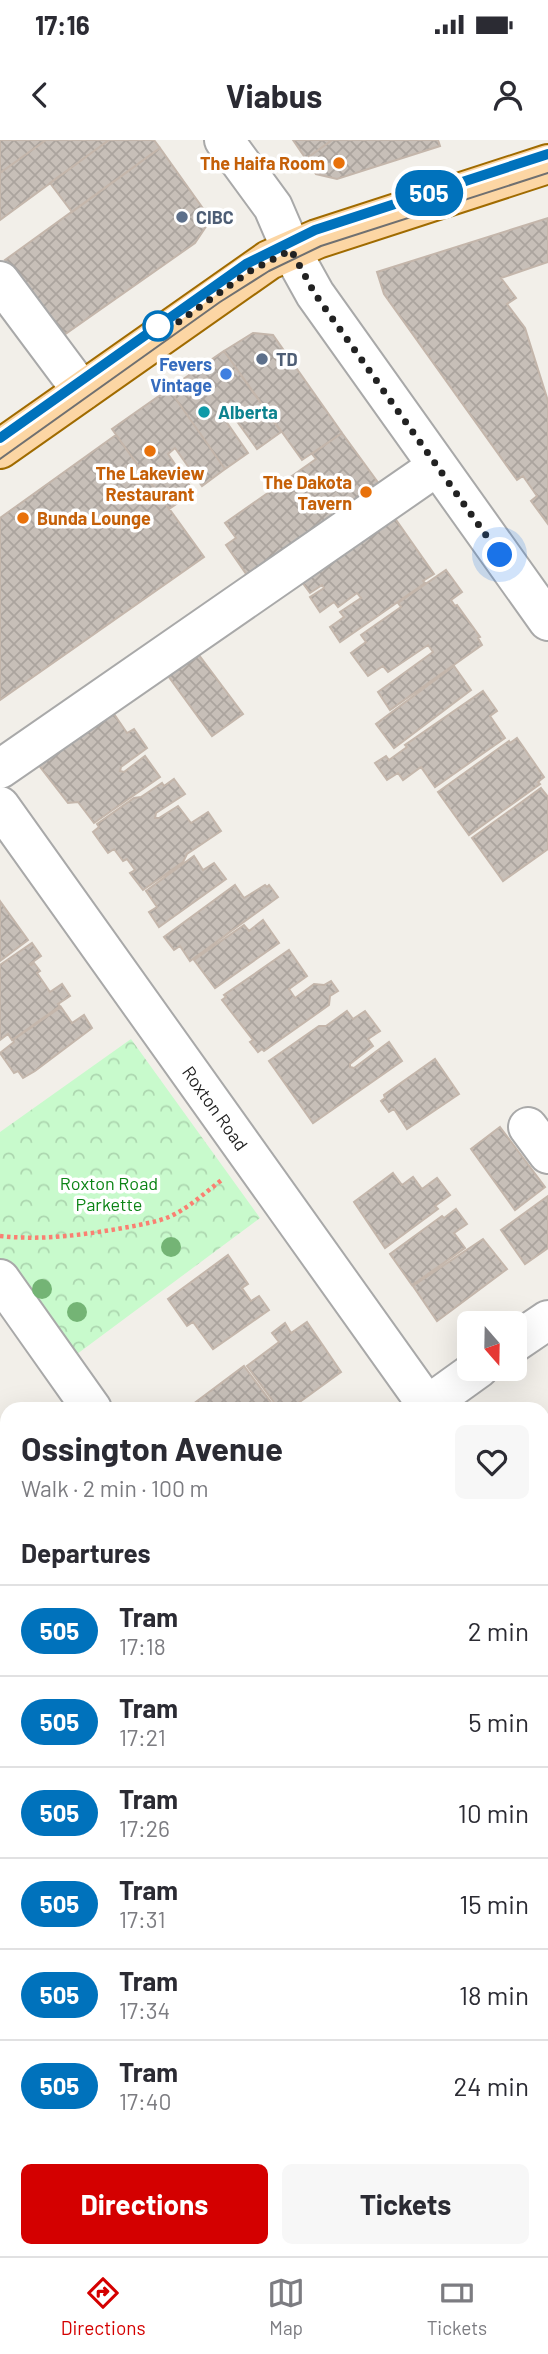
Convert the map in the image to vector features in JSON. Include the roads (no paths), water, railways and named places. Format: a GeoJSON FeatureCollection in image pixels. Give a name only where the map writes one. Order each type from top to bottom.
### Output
{"type":"FeatureCollection","features":[{"type":"Feature","properties":{"kind":"main road"},"geometry":{"type":"LineString","coordinates":[[0,449],[250,271],[291,250],[344,230],[548,164]]}},
{"type":"Feature","properties":{"kind":"street"},"geometry":{"type":"LineString","coordinates":[[224,140],[273,206],[291,250],[315,294],[548,621]]}},
{"type":"Feature","properties":{"kind":"street"},"geometry":{"type":"LineString","coordinates":[[0,281],[82,391]]}},
{"type":"Feature","properties":{"kind":"street"},"geometry":{"type":"LineString","coordinates":[[0,769],[436,467]]}},
{"type":"Feature","properties":{"kind":"street","name":"Roxton Road"},"geometry":{"type":"LineString","coordinates":[[0,806],[423,1402]]}},
{"type":"Feature","properties":{"kind":"street"},"geometry":{"type":"LineString","coordinates":[[0,1279],[87,1402]]}},
{"type":"Feature","properties":{"kind":"street"},"geometry":{"type":"LineString","coordinates":[[527,1334],[548,1320]]}},
{"type":"Feature","properties":{"kind":"street"},"geometry":{"type":"LineString","coordinates":[[434,1402],[462,1381]]}},
{"type":"Feature","properties":{"kind":"tram line"},"geometry":{"type":"LineString","coordinates":[[0,438],[261,255],[315,230],[548,154]]}},
{"type":"Feature","properties":{"kind":"tram line","name":"505"},"geometry":{"type":"LineString","coordinates":[[0,438],[246,264],[287,242],[315,230],[548,154]]}},
{"type":"Feature","properties":{"kind":"tram line"},"geometry":{"type":"LineString","coordinates":[[0,459],[220,302],[269,271],[321,246],[548,173]]}},
{"type":"Feature","properties":{"kind":"place","name":"The Haifa Room"},"geometry":{"type":"Point","coordinates":[339,163]}},
{"type":"Feature","properties":{"kind":"place","name":"CIBC"},"geometry":{"type":"Point","coordinates":[182,217]}},
{"type":"Feature","properties":{"kind":"place","name":"TD"},"geometry":{"type":"Point","coordinates":[262,359]}},
{"type":"Feature","properties":{"kind":"place","name":"Fevers Vintage"},"geometry":{"type":"Point","coordinates":[226,374]}},
{"type":"Feature","properties":{"kind":"place","name":"Alberta"},"geometry":{"type":"Point","coordinates":[204,412]}},
{"type":"Feature","properties":{"kind":"place","name":"The Lakeview Restaurant"},"geometry":{"type":"Point","coordinates":[150,451]}},
{"type":"Feature","properties":{"kind":"place","name":"The Dakota Tavern"},"geometry":{"type":"Point","coordinates":[366,492]}},
{"type":"Feature","properties":{"kind":"place","name":"Bunda Lounge"},"geometry":{"type":"Point","coordinates":[23,518]}},
{"type":"Feature","properties":{"kind":"park label","name":"Roxton Road Parkette"},"geometry":{"type":"Point","coordinates":[109,1193]}}]}
